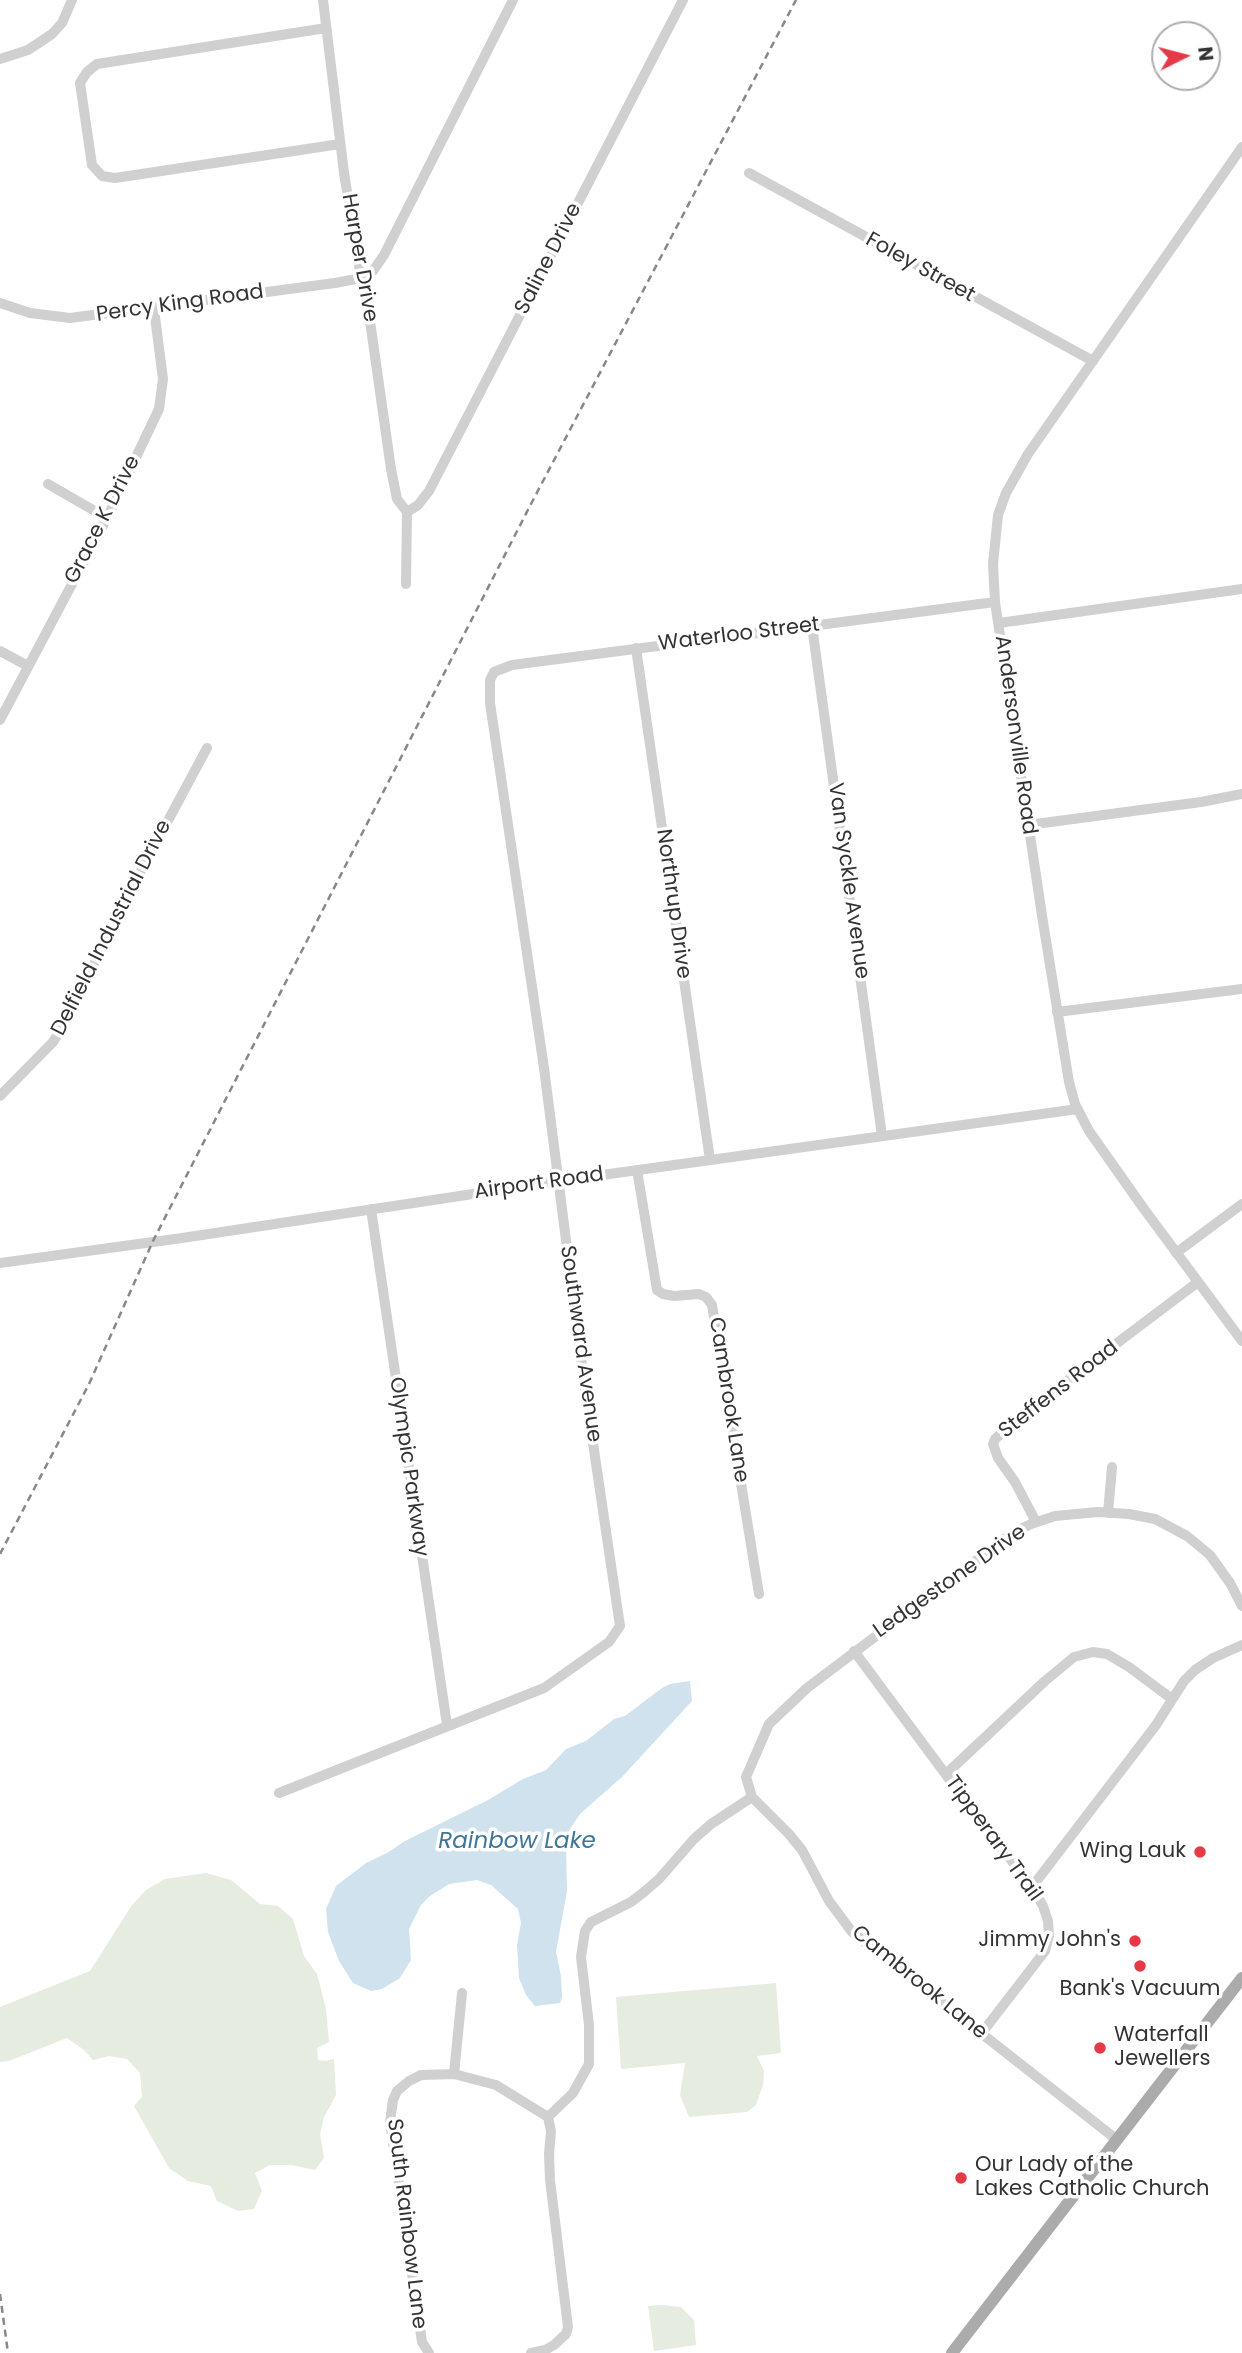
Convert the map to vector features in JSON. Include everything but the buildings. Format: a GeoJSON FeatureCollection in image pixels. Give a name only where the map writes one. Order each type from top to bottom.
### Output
{"type":"FeatureCollection","features":[{"type":"Feature","properties":{"kind":"main road"},"geometry":{"type":"LineString","coordinates":[[952,2353],[1242,1978]]}},
{"type":"Feature","properties":{"kind":"street"},"geometry":{"type":"LineString","coordinates":[[0,59],[28,50],[52,34],[62,23],[72,0]]}},
{"type":"Feature","properties":{"kind":"street","name":"Harper Drive"},"geometry":{"type":"LineString","coordinates":[[323,0],[340,144],[397,499],[407,512]]}},
{"type":"Feature","properties":{"kind":"street"},"geometry":{"type":"LineString","coordinates":[[361,278],[373,271],[384,255],[513,0]]}},
{"type":"Feature","properties":{"kind":"street","name":"Saline Drive"},"geometry":{"type":"LineString","coordinates":[[407,512],[418,505],[429,491],[683,0]]}},
{"type":"Feature","properties":{"kind":"street"},"geometry":{"type":"LineString","coordinates":[[326,28],[97,64],[80,83],[92,165],[102,176],[115,178],[340,144]]}},
{"type":"Feature","properties":{"kind":"street","name":"Andersonville Road"},"geometry":{"type":"LineString","coordinates":[[1242,147],[1028,454],[1006,492],[998,516],[993,564],[995,602],[1069,1082],[1089,1131],[1242,1341]]}},
{"type":"Feature","properties":{"kind":"street","name":"Foley Street"},"geometry":{"type":"LineString","coordinates":[[749,173],[1093,361]]}},
{"type":"Feature","properties":{"kind":"street","name":"Percy King Road"},"geometry":{"type":"LineString","coordinates":[[0,303],[53,318],[81,317],[154,309],[361,278]]}},
{"type":"Feature","properties":{"kind":"street","name":"Grace K Drive"},"geometry":{"type":"LineString","coordinates":[[0,720],[107,518],[159,410],[163,396],[163,379],[154,309]]}},
{"type":"Feature","properties":{"kind":"street"},"geometry":{"type":"LineString","coordinates":[[48,484],[107,518]]}},
{"type":"Feature","properties":{"kind":"street"},"geometry":{"type":"LineString","coordinates":[[406,584],[407,512]]}},
{"type":"Feature","properties":{"kind":"street"},"geometry":{"type":"LineString","coordinates":[[999,623],[1242,589]]}},
{"type":"Feature","properties":{"kind":"street","name":"Waterloo Street"},"geometry":{"type":"LineString","coordinates":[[490,680],[494,673],[512,665],[995,602]]}},
{"type":"Feature","properties":{"kind":"street","name":"Van Syckle Avenue"},"geometry":{"type":"LineString","coordinates":[[812,626],[882,1136]]}},
{"type":"Feature","properties":{"kind":"street","name":"Northrup Drive"},"geometry":{"type":"LineString","coordinates":[[636,648],[710,1160]]}},
{"type":"Feature","properties":{"kind":"street"},"geometry":{"type":"LineString","coordinates":[[0,651],[28,666]]}},
{"type":"Feature","properties":{"kind":"street","name":"Southward Avenue"},"geometry":{"type":"LineString","coordinates":[[279,1793],[544,1688],[619,1632],[559,1181],[490,703],[490,680]]}},
{"type":"Feature","properties":{"kind":"street","name":"Delfield Industrial Drive"},"geometry":{"type":"LineString","coordinates":[[0,1096],[54,1042],[121,908],[207,748]]}},
{"type":"Feature","properties":{"kind":"street"},"geometry":{"type":"LineString","coordinates":[[1028,825],[1242,794]]}},
{"type":"Feature","properties":{"kind":"street"},"geometry":{"type":"LineString","coordinates":[[1058,1012],[1242,989]]}},
{"type":"Feature","properties":{"kind":"street","name":"Airport Road"},"geometry":{"type":"LineString","coordinates":[[0,1262],[1078,1109]]}},
{"type":"Feature","properties":{"kind":"street","name":"Cambrook Lane"},"geometry":{"type":"LineString","coordinates":[[637,1170],[657,1290],[674,1296],[699,1294],[706,1297],[712,1305],[758,1594]]}},
{"type":"Feature","properties":{"kind":"street"},"geometry":{"type":"LineString","coordinates":[[1176,1253],[1242,1204]]}},
{"type":"Feature","properties":{"kind":"street","name":"Olympic Parkway"},"geometry":{"type":"LineString","coordinates":[[371,1209],[447,1726]]}},
{"type":"Feature","properties":{"kind":"street","name":"Steffens Road"},"geometry":{"type":"LineString","coordinates":[[1036,1522],[994,1450],[995,1439],[1023,1414],[1198,1282]]}},
{"type":"Feature","properties":{"kind":"street"},"geometry":{"type":"LineString","coordinates":[[1108,1513],[1112,1467]]}},
{"type":"Feature","properties":{"kind":"street","name":"Ledgestone Drive"},"geometry":{"type":"LineString","coordinates":[[751,1797],[746,1777],[769,1724],[807,1688],[854,1651],[1014,1532],[1036,1522],[1071,1514],[1108,1513],[1155,1519],[1187,1536],[1210,1555],[1242,1606]]}},
{"type":"Feature","properties":{"kind":"street"},"geometry":{"type":"LineString","coordinates":[[1032,1887],[1117,1777],[1184,1681],[1213,1658],[1242,1645]]}},
{"type":"Feature","properties":{"kind":"street","name":"Tipperary Trail"},"geometry":{"type":"LineString","coordinates":[[854,1651],[1032,1887],[1048,1921],[1047,1944],[981,2034]]}},
{"type":"Feature","properties":{"kind":"street"},"geometry":{"type":"LineString","coordinates":[[946,1774],[1074,1657],[1093,1652],[1107,1654],[1172,1699]]}},
{"type":"Feature","properties":{"kind":"street"},"geometry":{"type":"LineString","coordinates":[[531,2353],[545,2350],[566,2334],[568,2328],[550,2180],[551,2131],[548,2117],[573,2093],[589,2064],[589,2025],[581,1957],[585,1931],[591,1922],[631,1902],[644,1892],[694,1839],[751,1797]]}},
{"type":"Feature","properties":{"kind":"street","name":"Cambrook Lane"},"geometry":{"type":"LineString","coordinates":[[751,1797],[802,1850],[830,1901],[852,1932],[1116,2139]]}},
{"type":"Feature","properties":{"kind":"street"},"geometry":{"type":"LineString","coordinates":[[454,2074],[462,1993]]}},
{"type":"Feature","properties":{"kind":"street","name":"South Rainbow Lane"},"geometry":{"type":"LineString","coordinates":[[429,2353],[422,2342],[390,2122],[397,2091],[421,2075],[454,2074],[496,2085],[548,2117]]}},
{"type":"Feature","properties":{"kind":"shaded area"},"geometry":{"type":"Polygon","coordinates":[[[206,1873],[231,1880],[260,1904],[278,1906],[293,1919],[304,1956],[317,1974],[326,2009],[329,2042],[317,2048],[318,2060],[334,2059],[336,2095],[324,2117],[320,2134],[324,2158],[315,2170],[291,2165],[270,2165],[255,2173],[262,2191],[254,2209],[238,2211],[217,2201],[211,2186],[188,2181],[169,2168],[134,2106],[142,2097],[140,2073],[127,2059],[109,2056],[93,2060],[67,2038],[0,2062],[0,2007],[90,1971],[132,1905],[146,1890],[165,1879],[206,1873]]]}},
{"type":"Feature","properties":{"kind":"shaded area"},"geometry":{"type":"Polygon","coordinates":[[[776,1983],[781,2053],[757,2056],[764,2071],[763,2085],[756,2105],[747,2112],[689,2117],[680,2095],[685,2063],[621,2069],[616,1997],[776,1983]]]}},
{"type":"Feature","properties":{"kind":"shaded area"},"geometry":{"type":"Polygon","coordinates":[[[648,2306],[681,2307],[694,2320],[696,2345],[654,2351],[648,2306]]]}},
{"type":"Feature","properties":{"kind":"water","name":"Rainbow Lake"},"geometry":{"type":"Polygon","coordinates":[[[690,1681],[692,1701],[622,1777],[580,1814],[570,1829],[566,1846],[567,1891],[556,1952],[561,1976],[560,2003],[535,2006],[526,1995],[519,1978],[517,1945],[521,1923],[518,1909],[491,1885],[477,1880],[449,1884],[421,1905],[409,1929],[411,1960],[400,1978],[382,1989],[371,1991],[353,1983],[339,1961],[328,1932],[326,1909],[336,1886],[366,1863],[405,1841],[488,1800],[523,1779],[546,1770],[566,1749],[586,1741],[662,1688],[690,1681]]]}},
{"type":"Feature","properties":{"kind":"railway"},"geometry":{"type":"LineString","coordinates":[[0,1554],[89,1384],[153,1241],[532,502],[796,0]]}},
{"type":"Feature","properties":{"kind":"railway"},"geometry":{"type":"LineString","coordinates":[[0,2294],[8,2353]]}},
{"type":"Feature","properties":{"kind":"place","name":"Wing Lauk"},"geometry":{"type":"Point","coordinates":[1200,1852]}},
{"type":"Feature","properties":{"kind":"place","name":"Jimmy John's"},"geometry":{"type":"Point","coordinates":[1135,1941]}},
{"type":"Feature","properties":{"kind":"place","name":"Bank's Vacuum"},"geometry":{"type":"Point","coordinates":[1140,1966]}},
{"type":"Feature","properties":{"kind":"place","name":"Waterfall Jewellers"},"geometry":{"type":"Point","coordinates":[1100,2048]}},
{"type":"Feature","properties":{"kind":"place","name":"Our Lady of the Lakes Catholic Church"},"geometry":{"type":"Point","coordinates":[961,2178]}}]}
